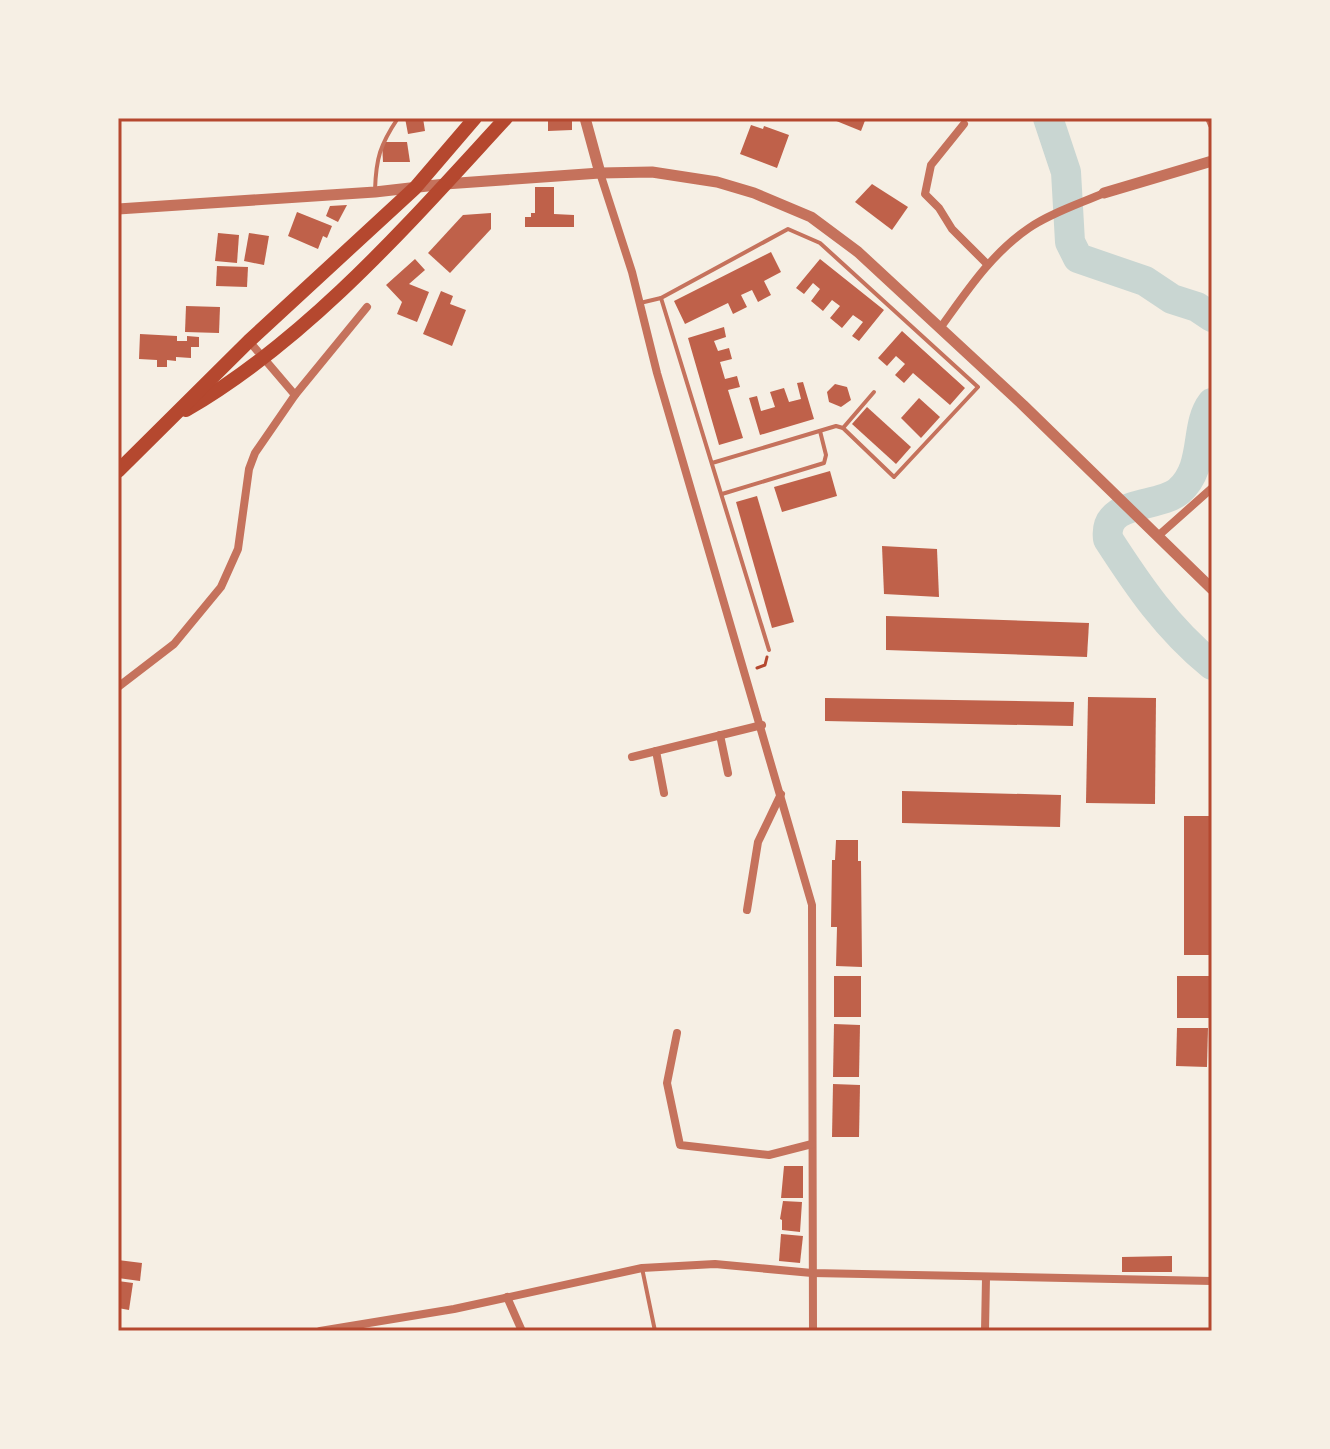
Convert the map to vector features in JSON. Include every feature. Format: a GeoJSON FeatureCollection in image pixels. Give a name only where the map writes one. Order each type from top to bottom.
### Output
{"type":"FeatureCollection","features":[{"type":"Feature","properties":{"kind":"main road"},"geometry":{"type":"LineString","coordinates":[[118,471],[249,341],[415,188],[475,118]]}},
{"type":"Feature","properties":{"kind":"main road"},"geometry":{"type":"LineString","coordinates":[[169,420],[223,389],[331,298],[408,225],[506,118]]}},
{"type":"Feature","properties":{"kind":"street"},"geometry":{"type":"LineString","coordinates":[[585,118],[812,905],[813,1331]]}},
{"type":"Feature","properties":{"kind":"street"},"geometry":{"type":"LineString","coordinates":[[1209,118],[1212,125]]}},
{"type":"Feature","properties":{"kind":"street"},"geometry":{"type":"LineString","coordinates":[[964,124],[931,165],[925,194],[939,208],[952,229],[987,264]]}},
{"type":"Feature","properties":{"kind":"street"},"geometry":{"type":"LineString","coordinates":[[941,327],[987,264],[1030,227],[1104,193],[1212,161]]}},
{"type":"Feature","properties":{"kind":"street"},"geometry":{"type":"LineString","coordinates":[[118,209],[600,173],[652,172],[717,182],[754,193],[811,217],[858,252],[991,374],[1212,589]]}},
{"type":"Feature","properties":{"kind":"street"},"geometry":{"type":"LineString","coordinates":[[118,687],[174,644],[221,587],[238,549],[249,469],[255,453],[295,395],[367,307]]}},
{"type":"Feature","properties":{"kind":"street"},"geometry":{"type":"LineString","coordinates":[[249,341],[295,395]]}},
{"type":"Feature","properties":{"kind":"street"},"geometry":{"type":"LineString","coordinates":[[1158,536],[1212,488]]}},
{"type":"Feature","properties":{"kind":"street"},"geometry":{"type":"LineString","coordinates":[[632,757],[762,725]]}},
{"type":"Feature","properties":{"kind":"street"},"geometry":{"type":"LineString","coordinates":[[720,735],[728,773]]}},
{"type":"Feature","properties":{"kind":"street"},"geometry":{"type":"LineString","coordinates":[[656,751],[664,793]]}},
{"type":"Feature","properties":{"kind":"street"},"geometry":{"type":"LineString","coordinates":[[747,910],[758,842],[781,794]]}},
{"type":"Feature","properties":{"kind":"street"},"geometry":{"type":"LineString","coordinates":[[677,1033],[667,1083],[680,1145],[769,1155],[812,1144]]}},
{"type":"Feature","properties":{"kind":"street"},"geometry":{"type":"LineString","coordinates":[[320,1331],[454,1309],[642,1268],[715,1264],[812,1273],[1212,1281]]}},
{"type":"Feature","properties":{"kind":"street"},"geometry":{"type":"LineString","coordinates":[[985,1331],[986,1278]]}},
{"type":"Feature","properties":{"kind":"street"},"geometry":{"type":"LineString","coordinates":[[507,1297],[522,1331]]}},
{"type":"Feature","properties":{"kind":"lane"},"geometry":{"type":"LineString","coordinates":[[375,192],[376,163],[382,142],[398,118]]}},
{"type":"Feature","properties":{"kind":"lane"},"geometry":{"type":"LineString","coordinates":[[640,303],[661,298],[788,229],[820,243],[978,387]]}},
{"type":"Feature","properties":{"kind":"lane"},"geometry":{"type":"LineString","coordinates":[[661,298],[769,650]]}},
{"type":"Feature","properties":{"kind":"lane"},"geometry":{"type":"LineString","coordinates":[[712,463],[836,426],[843,428],[894,477],[991,374]]}},
{"type":"Feature","properties":{"kind":"lane"},"geometry":{"type":"LineString","coordinates":[[843,428],[874,392]]}},
{"type":"Feature","properties":{"kind":"lane"},"geometry":{"type":"LineString","coordinates":[[722,494],[824,463],[826,455],[820,431]]}},
{"type":"Feature","properties":{"kind":"lane"},"geometry":{"type":"LineString","coordinates":[[642,1268],[655,1331]]}},
{"type":"Feature","properties":{"kind":"building"},"geometry":{"type":"Polygon","coordinates":[[[405,118],[423,118],[425,131],[408,134],[405,118]]]}},
{"type":"Feature","properties":{"kind":"building"},"geometry":{"type":"Polygon","coordinates":[[[829,118],[866,118],[861,131],[829,118]]]}},
{"type":"Feature","properties":{"kind":"building"},"geometry":{"type":"Polygon","coordinates":[[[572,120],[572,130],[548,131],[548,121],[572,120]]]}},
{"type":"Feature","properties":{"kind":"building"},"geometry":{"type":"Polygon","coordinates":[[[751,125],[789,135],[777,168],[740,154],[751,125]]]}},
{"type":"Feature","properties":{"kind":"building"},"geometry":{"type":"Polygon","coordinates":[[[382,142],[407,142],[410,162],[383,162],[382,142]]]}},
{"type":"Feature","properties":{"kind":"building"},"geometry":{"type":"Polygon","coordinates":[[[872,184],[908,207],[892,230],[855,202],[872,184]]]}},
{"type":"Feature","properties":{"kind":"building"},"geometry":{"type":"Polygon","coordinates":[[[535,187],[554,187],[554,214],[574,215],[574,227],[525,227],[525,217],[535,213],[535,187]]]}},
{"type":"Feature","properties":{"kind":"building"},"geometry":{"type":"Polygon","coordinates":[[[347,205],[338,222],[326,216],[330,206],[347,205]]]}},
{"type":"Feature","properties":{"kind":"building"},"geometry":{"type":"Polygon","coordinates":[[[297,212],[332,226],[327,238],[323,236],[318,249],[288,236],[297,212]]]}},
{"type":"Feature","properties":{"kind":"building"},"geometry":{"type":"Polygon","coordinates":[[[491,213],[491,229],[450,273],[428,253],[463,215],[491,213]]]}},
{"type":"Feature","properties":{"kind":"building"},"geometry":{"type":"Polygon","coordinates":[[[218,233],[239,235],[237,263],[215,261],[218,233]]]}},
{"type":"Feature","properties":{"kind":"building"},"geometry":{"type":"Polygon","coordinates":[[[249,233],[269,236],[264,265],[244,261],[249,233]]]}},
{"type":"Feature","properties":{"kind":"building"},"geometry":{"type":"Polygon","coordinates":[[[771,252],[781,272],[764,281],[771,295],[758,302],[752,290],[741,295],[747,307],[733,314],[728,303],[685,324],[674,301],[771,252]]]}},
{"type":"Feature","properties":{"kind":"building"},"geometry":{"type":"Polygon","coordinates":[[[415,259],[425,270],[409,284],[429,292],[417,322],[397,314],[402,302],[386,285],[415,259]]]}},
{"type":"Feature","properties":{"kind":"building"},"geometry":{"type":"Polygon","coordinates":[[[820,259],[884,310],[859,341],[852,336],[863,322],[853,315],[842,328],[830,318],[840,306],[832,300],[823,311],[811,301],[820,289],[813,283],[804,294],[796,288],[820,259]]]}},
{"type":"Feature","properties":{"kind":"building"},"geometry":{"type":"Polygon","coordinates":[[[217,266],[248,267],[247,287],[216,286],[217,266]]]}},
{"type":"Feature","properties":{"kind":"building"},"geometry":{"type":"Polygon","coordinates":[[[441,291],[453,296],[450,304],[466,310],[452,346],[423,334],[441,291]]]}},
{"type":"Feature","properties":{"kind":"building"},"geometry":{"type":"Polygon","coordinates":[[[186,306],[220,307],[219,333],[185,332],[186,306]]]}},
{"type":"Feature","properties":{"kind":"building"},"geometry":{"type":"Polygon","coordinates":[[[724,327],[726,337],[714,341],[718,351],[729,348],[732,359],[720,362],[725,379],[737,376],[740,387],[728,390],[743,438],[719,445],[688,338],[724,327]]]}},
{"type":"Feature","properties":{"kind":"building"},"geometry":{"type":"Polygon","coordinates":[[[902,331],[965,388],[950,405],[913,373],[904,383],[895,375],[905,364],[896,356],[887,366],[878,358],[902,331]]]}},
{"type":"Feature","properties":{"kind":"building"},"geometry":{"type":"Polygon","coordinates":[[[140,334],[177,336],[177,341],[187,341],[187,336],[199,337],[199,347],[191,347],[191,358],[176,357],[176,361],[167,360],[167,367],[157,367],[157,360],[139,359],[140,334]]]}},
{"type":"Feature","properties":{"kind":"building"},"geometry":{"type":"Polygon","coordinates":[[[803,382],[814,419],[760,435],[749,398],[757,396],[761,411],[775,407],[770,392],[784,388],[789,402],[801,399],[797,383],[803,382]]]}},
{"type":"Feature","properties":{"kind":"building"},"geometry":{"type":"Polygon","coordinates":[[[835,384],[847,387],[851,400],[841,407],[829,402],[827,392],[835,384]]]}},
{"type":"Feature","properties":{"kind":"building"},"geometry":{"type":"Polygon","coordinates":[[[919,398],[940,417],[921,438],[901,418],[919,398]]]}},
{"type":"Feature","properties":{"kind":"building"},"geometry":{"type":"Polygon","coordinates":[[[867,407],[911,447],[896,464],[852,424],[867,407]]]}},
{"type":"Feature","properties":{"kind":"building"},"geometry":{"type":"Polygon","coordinates":[[[830,471],[837,496],[782,512],[774,487],[830,471]]]}},
{"type":"Feature","properties":{"kind":"building"},"geometry":{"type":"Polygon","coordinates":[[[757,496],[794,622],[772,628],[736,502],[757,496]]]}},
{"type":"Feature","properties":{"kind":"building"},"geometry":{"type":"Polygon","coordinates":[[[882,546],[937,549],[939,597],[884,594],[882,546]]]}},
{"type":"Feature","properties":{"kind":"building"},"geometry":{"type":"Polygon","coordinates":[[[886,616],[1089,623],[1087,657],[886,650],[886,616]]]}},
{"type":"Feature","properties":{"kind":"building"},"geometry":{"type":"Polygon","coordinates":[[[1088,697],[1156,698],[1155,804],[1086,803],[1088,697]]]}},
{"type":"Feature","properties":{"kind":"building"},"geometry":{"type":"Polygon","coordinates":[[[825,698],[1074,702],[1073,726],[825,721],[825,698]]]}},
{"type":"Feature","properties":{"kind":"building"},"geometry":{"type":"Polygon","coordinates":[[[902,791],[1061,795],[1060,827],[902,823],[902,791]]]}},
{"type":"Feature","properties":{"kind":"building"},"geometry":{"type":"Polygon","coordinates":[[[1184,816],[1212,816],[1212,955],[1184,955],[1184,816]]]}},
{"type":"Feature","properties":{"kind":"building"},"geometry":{"type":"Polygon","coordinates":[[[836,840],[858,840],[862,967],[836,966],[837,927],[831,927],[832,860],[835,860],[836,840]]]}},
{"type":"Feature","properties":{"kind":"building"},"geometry":{"type":"Polygon","coordinates":[[[834,976],[861,976],[861,1017],[834,1017],[834,976]]]}},
{"type":"Feature","properties":{"kind":"building"},"geometry":{"type":"Polygon","coordinates":[[[1177,976],[1209,976],[1209,1018],[1177,1018],[1177,976]]]}},
{"type":"Feature","properties":{"kind":"building"},"geometry":{"type":"Polygon","coordinates":[[[834,1024],[860,1025],[859,1077],[833,1077],[834,1024]]]}},
{"type":"Feature","properties":{"kind":"building"},"geometry":{"type":"Polygon","coordinates":[[[1177,1028],[1208,1028],[1207,1067],[1176,1066],[1177,1028]]]}},
{"type":"Feature","properties":{"kind":"building"},"geometry":{"type":"Polygon","coordinates":[[[833,1084],[860,1085],[859,1137],[832,1137],[833,1084]]]}},
{"type":"Feature","properties":{"kind":"building"},"geometry":{"type":"Polygon","coordinates":[[[784,1166],[803,1166],[803,1198],[781,1198],[784,1166]]]}},
{"type":"Feature","properties":{"kind":"building"},"geometry":{"type":"Polygon","coordinates":[[[783,1201],[802,1202],[800,1232],[782,1230],[783,1201]]]}},
{"type":"Feature","properties":{"kind":"building"},"geometry":{"type":"Polygon","coordinates":[[[781,1234],[803,1236],[800,1263],[779,1261],[781,1234]]]}},
{"type":"Feature","properties":{"kind":"building"},"geometry":{"type":"Polygon","coordinates":[[[1172,1256],[1172,1272],[1122,1272],[1122,1257],[1172,1256]]]}},
{"type":"Feature","properties":{"kind":"building"},"geometry":{"type":"Polygon","coordinates":[[[118,1260],[142,1263],[140,1281],[118,1278],[118,1260]]]}},
{"type":"Feature","properties":{"kind":"building"},"geometry":{"type":"Polygon","coordinates":[[[118,1281],[133,1283],[129,1310],[118,1308],[118,1281]]]}},
{"type":"Feature","properties":{"kind":"waterway"},"geometry":{"type":"LineString","coordinates":[[1048,118],[1066,172],[1070,242],[1078,258],[1145,281],[1172,299],[1197,307],[1212,317]]}},
{"type":"Feature","properties":{"kind":"waterway"},"geometry":{"type":"LineString","coordinates":[[1212,403],[1203,423],[1197,458],[1188,481],[1170,497],[1134,507],[1114,517],[1109,526],[1108,539],[1155,606],[1212,665]]}}]}
